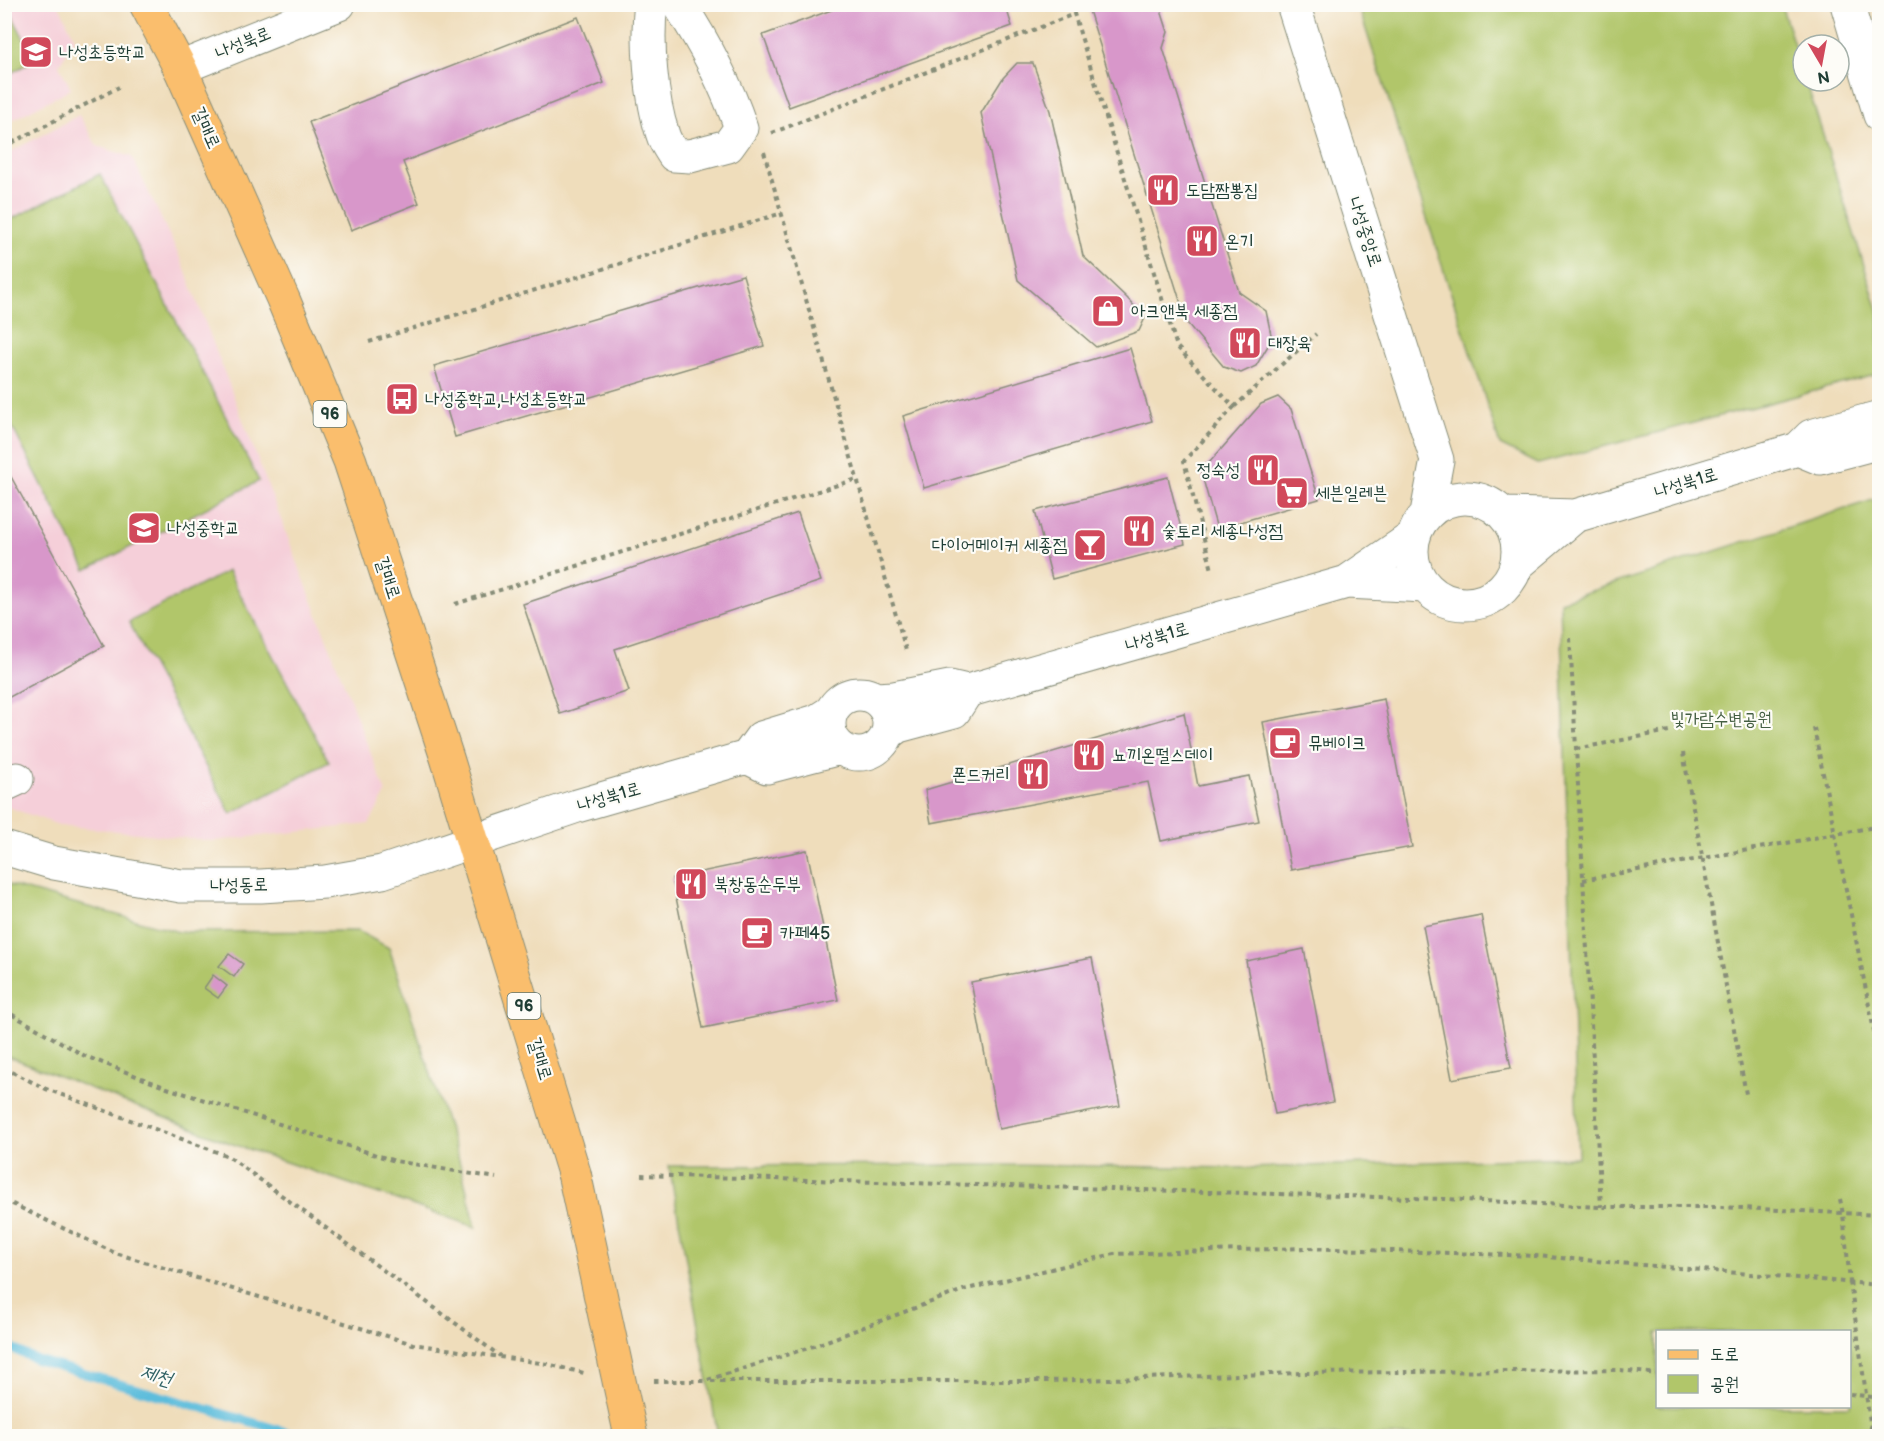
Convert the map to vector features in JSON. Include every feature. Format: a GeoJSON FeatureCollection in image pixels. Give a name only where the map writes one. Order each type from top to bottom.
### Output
{"type":"FeatureCollection","features":[{"type":"Feature","properties":{"kind":"main road","name":"갈매로"},"geometry":{"type":"LineString","coordinates":[[146,4],[180,68],[283,298],[350,461],[472,840],[574,1173],[631,1437]]}},
{"type":"Feature","properties":{"kind":"street","name":"나성북로"},"geometry":{"type":"LineString","coordinates":[[180,68],[339,4]]}},
{"type":"Feature","properties":{"kind":"street"},"geometry":{"type":"LineString","coordinates":[[651,4],[648,25],[652,81],[663,136],[674,155],[690,156],[728,147],[741,128],[732,99],[717,68],[680,4]]}},
{"type":"Feature","properties":{"kind":"street","name":"나성중앙로"},"geometry":{"type":"LineString","coordinates":[[1293,4],[1437,460]]}},
{"type":"Feature","properties":{"kind":"street"},"geometry":{"type":"LineString","coordinates":[[1847,4],[1880,116]]}},
{"type":"Feature","properties":{"kind":"street","name":"나성북1로"},"geometry":{"type":"LineString","coordinates":[[1575,516],[1798,449],[1811,436],[1880,417]]}},
{"type":"Feature","properties":{"kind":"street"},"geometry":{"type":"LineString","coordinates":[[1798,449],[1820,458],[1880,442]]}},
{"type":"Feature","properties":{"kind":"street"},"geometry":{"type":"LineString","coordinates":[[1437,460],[1493,507],[1512,525],[1517,538],[1519,552],[1517,565],[1510,580],[1499,592],[1485,600],[1469,604],[1453,603],[1438,597],[1425,586],[1413,563],[1420,525],[1437,460]]}},
{"type":"Feature","properties":{"kind":"street"},"geometry":{"type":"LineString","coordinates":[[1347,582],[1420,525],[1439,504],[1453,499],[1467,498],[1493,507],[1575,516]]}},
{"type":"Feature","properties":{"kind":"street"},"geometry":{"type":"LineString","coordinates":[[1517,565],[1575,516]]}},
{"type":"Feature","properties":{"kind":"street"},"geometry":{"type":"LineString","coordinates":[[1347,582],[1425,586]]}},
{"type":"Feature","properties":{"kind":"street","name":"나성북1로"},"geometry":{"type":"LineString","coordinates":[[876,699],[894,699],[950,687],[967,691],[1347,582]]}},
{"type":"Feature","properties":{"kind":"street"},"geometry":{"type":"LineString","coordinates":[[887,734],[898,726],[954,711],[967,691]]}},
{"type":"Feature","properties":{"kind":"street"},"geometry":{"type":"LineString","coordinates":[[855,694],[866,694],[876,699],[888,714],[889,724],[883,742],[868,753],[849,752],[840,748],[833,741],[829,722],[831,712],[837,703],[855,694]]}},
{"type":"Feature","properties":{"kind":"street","name":"나성북1로"},"geometry":{"type":"LineString","coordinates":[[472,840],[577,806],[747,757],[761,738],[818,721],[831,712]]}},
{"type":"Feature","properties":{"kind":"street"},"geometry":{"type":"LineString","coordinates":[[747,757],[767,767],[840,748]]}},
{"type":"Feature","properties":{"kind":"street","name":"나성동로"},"geometry":{"type":"LineString","coordinates":[[4,848],[54,863],[182,886],[261,886],[325,882],[382,872],[472,840]]}},
{"type":"Feature","properties":{"kind":"path"},"geometry":{"type":"LineString","coordinates":[[1071,4],[1177,347],[1234,407]]}},
{"type":"Feature","properties":{"kind":"path"},"geometry":{"type":"LineString","coordinates":[[771,133],[1074,14]]}},
{"type":"Feature","properties":{"kind":"path"},"geometry":{"type":"LineString","coordinates":[[4,147],[119,87]]}},
{"type":"Feature","properties":{"kind":"path"},"geometry":{"type":"LineString","coordinates":[[763,148],[907,654]]}},
{"type":"Feature","properties":{"kind":"path"},"geometry":{"type":"LineString","coordinates":[[369,342],[782,213]]}},
{"type":"Feature","properties":{"kind":"path"},"geometry":{"type":"LineString","coordinates":[[1212,570],[1184,461],[1234,407],[1316,334]]}},
{"type":"Feature","properties":{"kind":"path"},"geometry":{"type":"LineString","coordinates":[[455,604],[858,479]]}},
{"type":"Feature","properties":{"kind":"path"},"geometry":{"type":"LineString","coordinates":[[1570,638],[1601,1207]]}},
{"type":"Feature","properties":{"kind":"path"},"geometry":{"type":"LineString","coordinates":[[1814,728],[1880,1061]]}},
{"type":"Feature","properties":{"kind":"path"},"geometry":{"type":"LineString","coordinates":[[1576,748],[1669,731]]}},
{"type":"Feature","properties":{"kind":"path"},"geometry":{"type":"LineString","coordinates":[[1683,753],[1746,1094]]}},
{"type":"Feature","properties":{"kind":"path"},"geometry":{"type":"LineString","coordinates":[[1583,880],[1880,826]]}},
{"type":"Feature","properties":{"kind":"path"},"geometry":{"type":"LineString","coordinates":[[4,1010],[85,1056],[167,1088],[395,1161],[496,1178]]}},
{"type":"Feature","properties":{"kind":"path"},"geometry":{"type":"LineString","coordinates":[[4,1068],[46,1089],[228,1156],[502,1357]]}},
{"type":"Feature","properties":{"kind":"path"},"geometry":{"type":"LineString","coordinates":[[641,1175],[1445,1199],[1601,1207],[1721,1207],[1880,1215]]}},
{"type":"Feature","properties":{"kind":"path"},"geometry":{"type":"LineString","coordinates":[[1840,1199],[1872,1437]]}},
{"type":"Feature","properties":{"kind":"path"},"geometry":{"type":"LineString","coordinates":[[4,1200],[115,1253],[413,1344],[547,1364],[590,1374]]}},
{"type":"Feature","properties":{"kind":"path"},"geometry":{"type":"LineString","coordinates":[[704,1381],[808,1348],[963,1290],[1114,1254],[1306,1248],[1536,1256],[1880,1284]]}},
{"type":"Feature","properties":{"kind":"path"},"geometry":{"type":"LineString","coordinates":[[646,1381],[1047,1381],[1302,1373],[1620,1370],[1656,1374]]}},
{"type":"Feature","properties":{"kind":"path"},"geometry":{"type":"LineString","coordinates":[[1851,1394],[1880,1398]]}},
{"type":"Feature","properties":{"kind":"shaded area","name":"나성초등학교"},"geometry":{"type":"Polygon","coordinates":[[[5,5],[59,5],[75,39],[59,65],[71,89],[5,124],[5,5]]]}},
{"type":"Feature","properties":{"kind":"shaded area","name":"나성중학교"},"geometry":{"type":"Polygon","coordinates":[[[79,115],[97,146],[132,157],[182,262],[386,793],[369,824],[214,841],[59,825],[5,806],[5,155],[79,115]]]}},
{"type":"Feature","properties":{"kind":"green space"},"geometry":{"type":"Polygon","coordinates":[[[6,4],[35,60],[5,76],[4,5],[6,4]]]}},
{"type":"Feature","properties":{"kind":"green space"},"geometry":{"type":"Polygon","coordinates":[[[1358,5],[1781,5],[1791,35],[1791,93],[1810,93],[1879,313],[1879,374],[1538,464],[1500,445],[1358,5]]]}},
{"type":"Feature","properties":{"kind":"green space"},"geometry":{"type":"Polygon","coordinates":[[[100,174],[259,481],[86,570],[5,413],[4,223],[100,174]]]}},
{"type":"Feature","properties":{"kind":"green space","name":"빛가람수변공원"},"geometry":{"type":"Polygon","coordinates":[[[1879,498],[1879,1436],[718,1436],[669,1166],[1003,1165],[1248,1168],[1578,1157],[1560,601],[1879,498]]]}},
{"type":"Feature","properties":{"kind":"green space"},"geometry":{"type":"Polygon","coordinates":[[[228,571],[329,762],[231,814],[129,622],[228,571]]]}},
{"type":"Feature","properties":{"kind":"green space"},"geometry":{"type":"Polygon","coordinates":[[[5,884],[179,932],[358,931],[389,948],[459,1160],[476,1227],[230,1143],[5,1055],[5,884]]]}},
{"type":"Feature","properties":{"kind":"building"},"geometry":{"type":"Polygon","coordinates":[[[848,4],[1005,4],[1012,26],[789,107],[763,35],[848,4]]]}},
{"type":"Feature","properties":{"kind":"building"},"geometry":{"type":"Polygon","coordinates":[[[1087,4],[1159,4],[1168,32],[1163,48],[1239,292],[1266,311],[1272,339],[1256,366],[1241,373],[1224,367],[1187,323],[1087,4]]]}},
{"type":"Feature","properties":{"kind":"building"},"geometry":{"type":"Polygon","coordinates":[[[578,17],[604,83],[403,162],[419,203],[351,230],[309,122],[578,17]]]}},
{"type":"Feature","properties":{"kind":"building"},"geometry":{"type":"Polygon","coordinates":[[[1017,63],[1033,63],[1050,111],[1083,256],[1145,318],[1139,331],[1096,347],[1018,280],[981,113],[1003,78],[1017,63]]]}},
{"type":"Feature","properties":{"kind":"building"},"geometry":{"type":"Polygon","coordinates":[[[743,275],[764,346],[455,437],[434,366],[743,275]]]}},
{"type":"Feature","properties":{"kind":"building"},"geometry":{"type":"Polygon","coordinates":[[[1130,348],[1152,421],[924,488],[903,416],[1130,348]]]}},
{"type":"Feature","properties":{"kind":"building"},"geometry":{"type":"Polygon","coordinates":[[[1278,397],[1291,409],[1319,499],[1217,529],[1201,472],[1261,404],[1278,397]]]}},
{"type":"Feature","properties":{"kind":"building"},"geometry":{"type":"Polygon","coordinates":[[[4,464],[104,646],[4,700],[4,464]]]}},
{"type":"Feature","properties":{"kind":"building"},"geometry":{"type":"Polygon","coordinates":[[[1168,477],[1185,544],[1052,579],[1035,511],[1168,477]]]}},
{"type":"Feature","properties":{"kind":"building"},"geometry":{"type":"Polygon","coordinates":[[[798,513],[821,581],[615,649],[629,691],[560,714],[523,604],[798,513]]]}},
{"type":"Feature","properties":{"kind":"building"},"geometry":{"type":"Polygon","coordinates":[[[1384,699],[1412,847],[1291,870],[1263,722],[1384,699]]]}},
{"type":"Feature","properties":{"kind":"building"},"geometry":{"type":"Polygon","coordinates":[[[1184,713],[1198,786],[1249,776],[1259,821],[1161,841],[1148,782],[931,823],[925,790],[1184,713]]]}},
{"type":"Feature","properties":{"kind":"building"},"geometry":{"type":"Polygon","coordinates":[[[807,850],[838,1000],[703,1028],[672,878],[807,850]]]}},
{"type":"Feature","properties":{"kind":"building"},"geometry":{"type":"Polygon","coordinates":[[[1481,915],[1511,1068],[1452,1079],[1423,926],[1481,915]]]}},
{"type":"Feature","properties":{"kind":"building"},"geometry":{"type":"Polygon","coordinates":[[[1304,949],[1333,1102],[1275,1114],[1246,961],[1304,949]]]}},
{"type":"Feature","properties":{"kind":"building"},"geometry":{"type":"Polygon","coordinates":[[[229,954],[243,964],[234,977],[219,966],[229,954]]]}},
{"type":"Feature","properties":{"kind":"building"},"geometry":{"type":"Polygon","coordinates":[[[1092,958],[1120,1106],[999,1129],[971,982],[1092,958]]]}},
{"type":"Feature","properties":{"kind":"building"},"geometry":{"type":"Polygon","coordinates":[[[213,975],[227,986],[218,998],[204,988],[213,975]]]}},
{"type":"Feature","properties":{"kind":"waterway","name":"제천"},"geometry":{"type":"LineString","coordinates":[[4,1345],[37,1360],[300,1436]]}},
{"type":"Feature","properties":{"kind":"place","name":"나성초등학교"},"geometry":{"type":"Point","coordinates":[36,52]}},
{"type":"Feature","properties":{"kind":"place","name":"도담짬뽕집"},"geometry":{"type":"Point","coordinates":[1163,190]}},
{"type":"Feature","properties":{"kind":"place","name":"온기"},"geometry":{"type":"Point","coordinates":[1202,241]}},
{"type":"Feature","properties":{"kind":"place","name":"아크앤북 세종점"},"geometry":{"type":"Point","coordinates":[1108,311]}},
{"type":"Feature","properties":{"kind":"place","name":"대장육"},"geometry":{"type":"Point","coordinates":[1245,343]}},
{"type":"Feature","properties":{"kind":"place","name":"나성중학교,나성초등학교"},"geometry":{"type":"Point","coordinates":[402,399]}},
{"type":"Feature","properties":{"kind":"place","name":"정숙성"},"geometry":{"type":"Point","coordinates":[1263,470]}},
{"type":"Feature","properties":{"kind":"place","name":"세븐일레븐"},"geometry":{"type":"Point","coordinates":[1292,493]}},
{"type":"Feature","properties":{"kind":"place","name":"나성중학교"},"geometry":{"type":"Point","coordinates":[144,528]}},
{"type":"Feature","properties":{"kind":"place","name":"숯토리 세종나성점"},"geometry":{"type":"Point","coordinates":[1139,531]}},
{"type":"Feature","properties":{"kind":"place","name":"다이어메이커 세종점"},"geometry":{"type":"Point","coordinates":[1090,545]}},
{"type":"Feature","properties":{"kind":"place","name":"뮤베이크"},"geometry":{"type":"Point","coordinates":[1285,743]}},
{"type":"Feature","properties":{"kind":"place","name":"뇨끼온떨스데이"},"geometry":{"type":"Point","coordinates":[1089,755]}},
{"type":"Feature","properties":{"kind":"place","name":"폰드커리"},"geometry":{"type":"Point","coordinates":[1033,774]}},
{"type":"Feature","properties":{"kind":"place","name":"북창동순두부"},"geometry":{"type":"Point","coordinates":[691,884]}},
{"type":"Feature","properties":{"kind":"place","name":"카페45"},"geometry":{"type":"Point","coordinates":[757,933]}}]}
